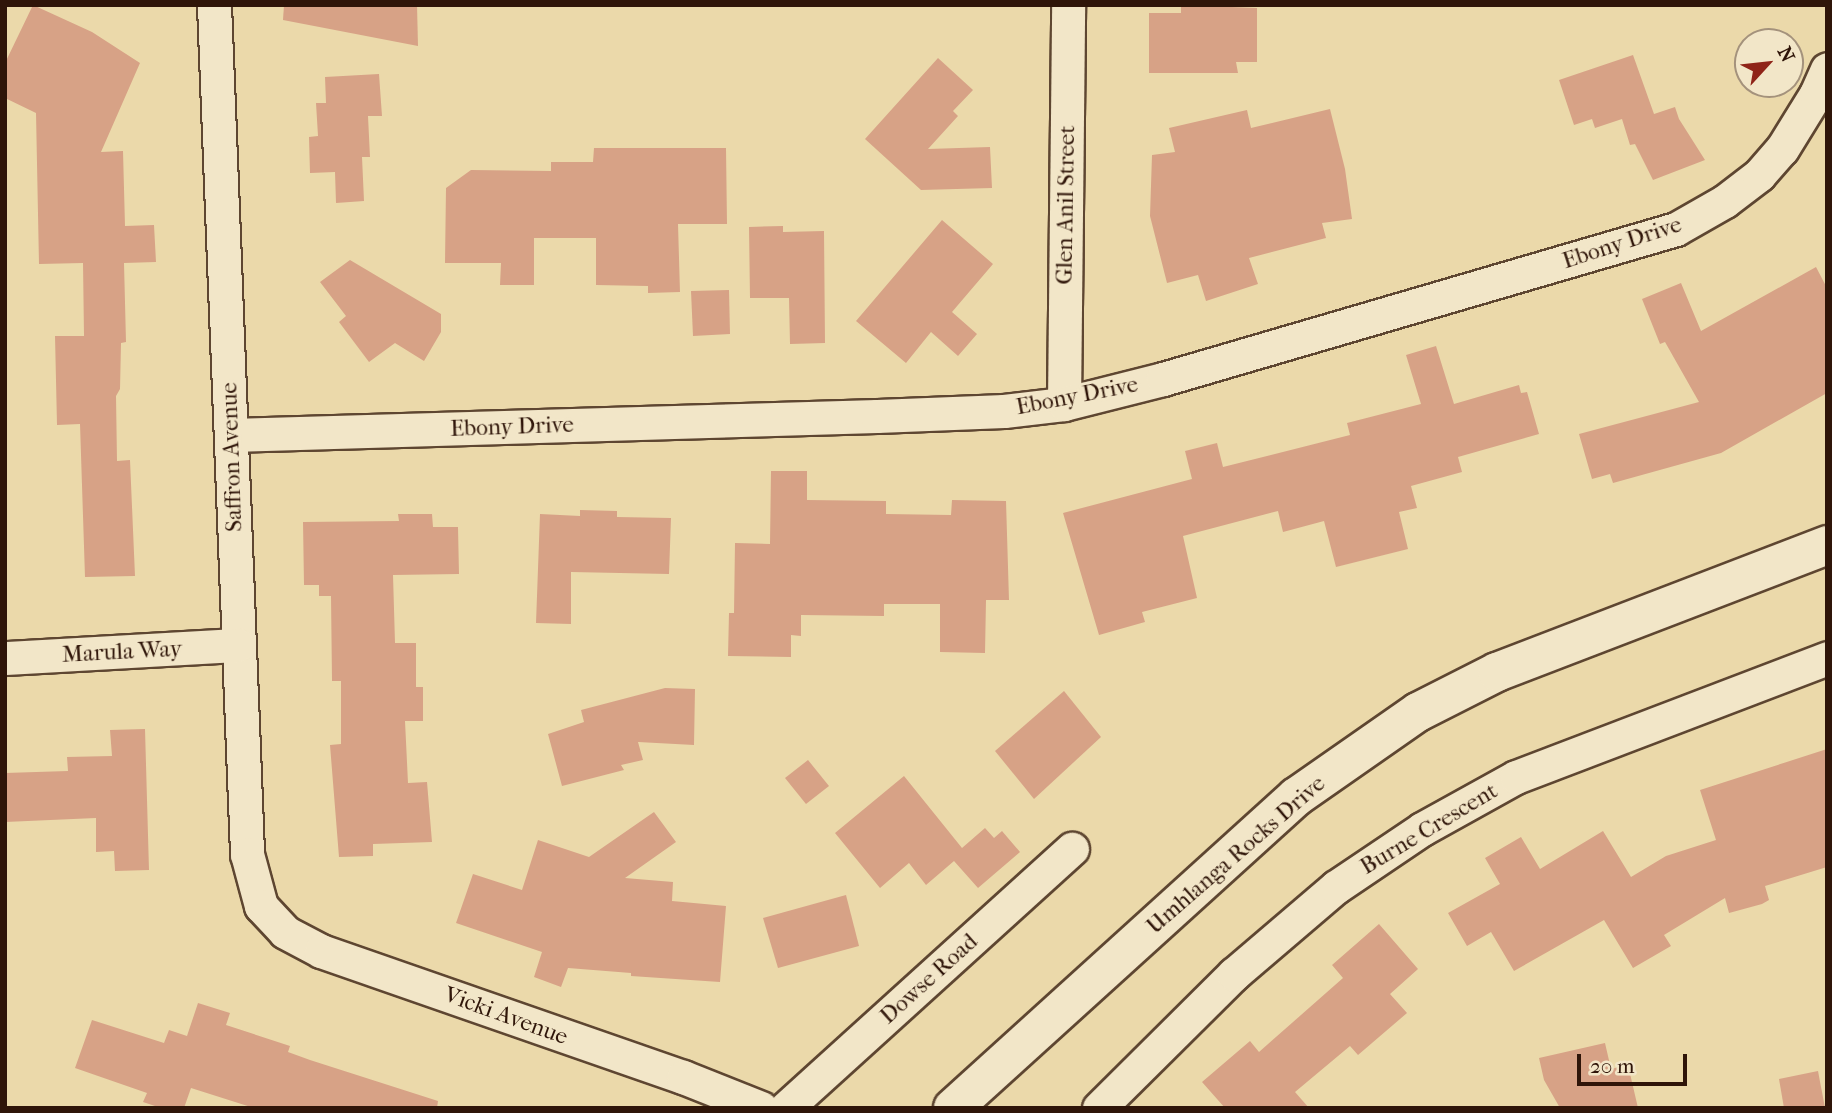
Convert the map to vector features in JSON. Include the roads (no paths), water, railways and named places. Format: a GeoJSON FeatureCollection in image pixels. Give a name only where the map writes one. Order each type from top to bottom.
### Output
{"type":"FeatureCollection","features":[{"type":"Feature","properties":{"kind":"main road","name":"Umhlanga Rocks Drive"},"geometry":{"type":"LineString","coordinates":[[953,1108],[1296,797],[1418,712],[1497,672],[1827,545]]}},
{"type":"Feature","properties":{"kind":"street","name":"Saffron Avenue"},"geometry":{"type":"LineString","coordinates":[[214,5],[247,854],[261,906]]}},
{"type":"Feature","properties":{"kind":"street","name":"Glen Anil Street"},"geometry":{"type":"LineString","coordinates":[[1064,404],[1068,5]]}},
{"type":"Feature","properties":{"kind":"street","name":"Ebony Drive"},"geometry":{"type":"LineString","coordinates":[[231,435],[877,416],[1004,411],[1064,404],[1163,379],[1676,229],[1725,201],[1759,175],[1782,149],[1816,94],[1827,69]]}},
{"type":"Feature","properties":{"kind":"street","name":"Marula Way"},"geometry":{"type":"LineString","coordinates":[[5,658],[239,645]]}},
{"type":"Feature","properties":{"kind":"street","name":"Burne Crescent"},"geometry":{"type":"LineString","coordinates":[[1099,1108],[1245,966],[1336,887],[1422,829],[1516,776],[1827,658]]}},
{"type":"Feature","properties":{"kind":"street","name":"Dowse Road"},"geometry":{"type":"LineString","coordinates":[[786,1108],[1072,849]]}},
{"type":"Feature","properties":{"kind":"street","name":"Vicki Avenue"},"geometry":{"type":"LineString","coordinates":[[261,906],[285,932],[321,951],[683,1077],[761,1108]]}}]}
